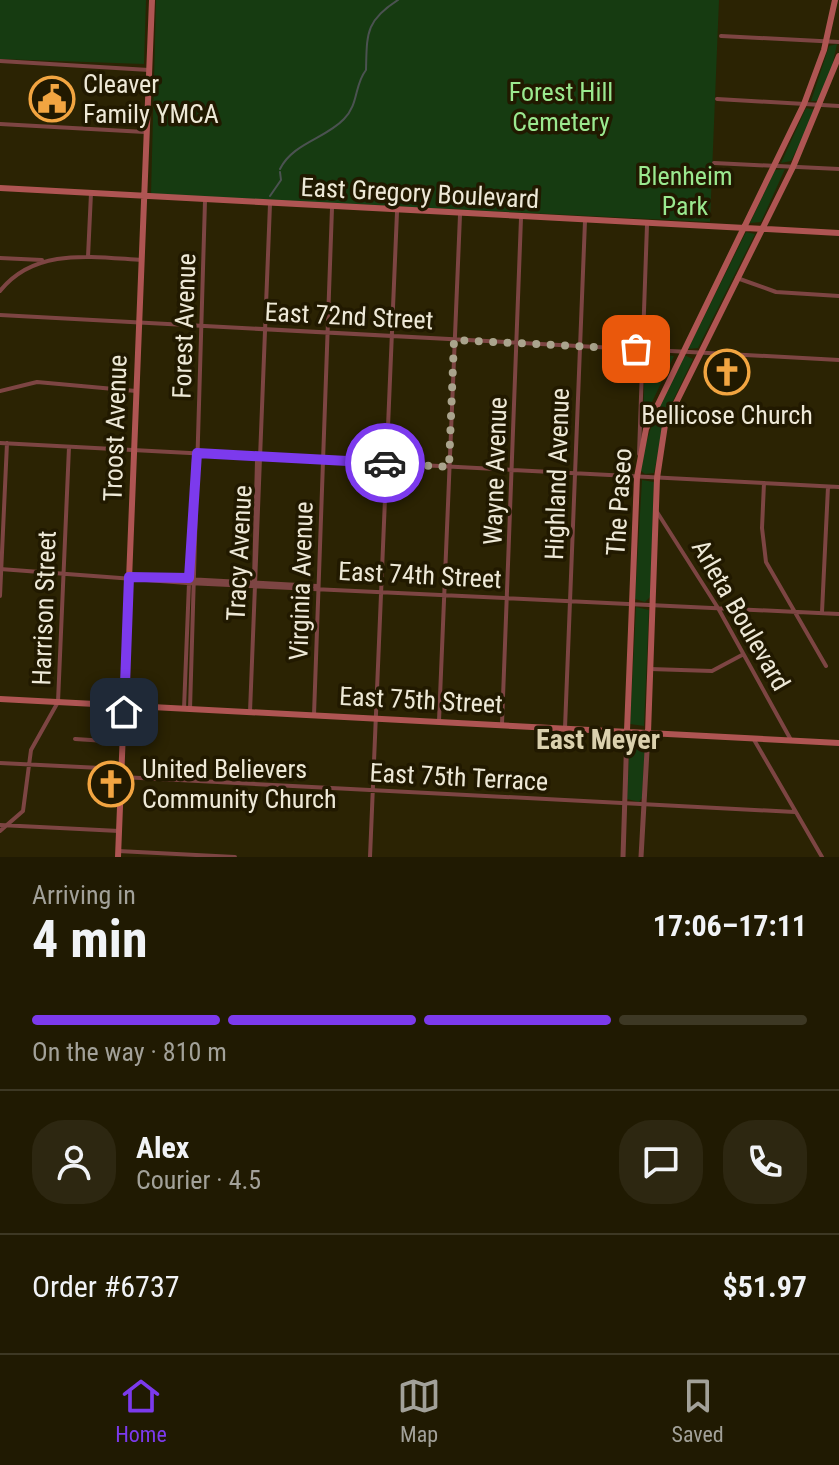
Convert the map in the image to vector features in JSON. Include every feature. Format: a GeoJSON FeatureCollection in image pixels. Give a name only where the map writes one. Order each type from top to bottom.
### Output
{"type":"FeatureCollection","features":[{"type":"Feature","properties":{"kind":"main road","name":"Troost Avenue"},"geometry":{"type":"LineString","coordinates":[[118,854],[152,0]]}},
{"type":"Feature","properties":{"kind":"main road","name":"The Paseo"},"geometry":{"type":"LineString","coordinates":[[627,731],[637,477],[653,411],[804,104],[827,41],[835,0]]}},
{"type":"Feature","properties":{"kind":"main road","name":"The Paseo"},"geometry":{"type":"LineString","coordinates":[[648,733],[657,478],[662,437],[671,409],[793,167],[839,56]]}},
{"type":"Feature","properties":{"kind":"main road","name":"East Gregory Boulevard"},"geometry":{"type":"LineString","coordinates":[[0,188],[397,212],[839,233]]}},
{"type":"Feature","properties":{"kind":"main road","name":"East 75th Street"},"geometry":{"type":"LineString","coordinates":[[0,699],[839,743]]}},
{"type":"Feature","properties":{"kind":"street"},"geometry":{"type":"LineString","coordinates":[[721,36],[839,42]]}},
{"type":"Feature","properties":{"kind":"street"},"geometry":{"type":"LineString","coordinates":[[0,61],[149,70]]}},
{"type":"Feature","properties":{"kind":"street"},"geometry":{"type":"LineString","coordinates":[[717,99],[839,106]]}},
{"type":"Feature","properties":{"kind":"street"},"geometry":{"type":"LineString","coordinates":[[0,124],[147,132]]}},
{"type":"Feature","properties":{"kind":"street"},"geometry":{"type":"LineString","coordinates":[[714,163],[839,169]]}},
{"type":"Feature","properties":{"kind":"street"},"geometry":{"type":"LineString","coordinates":[[88,257],[91,193]]}},
{"type":"Feature","properties":{"kind":"street","name":"Forest Avenue"},"geometry":{"type":"LineString","coordinates":[[187,709],[205,201]]}},
{"type":"Feature","properties":{"kind":"street","name":"Tracy Avenue"},"geometry":{"type":"LineString","coordinates":[[250,712],[270,204]]}},
{"type":"Feature","properties":{"kind":"street","name":"Virginia Avenue"},"geometry":{"type":"LineString","coordinates":[[314,715],[332,208]]}},
{"type":"Feature","properties":{"kind":"street"},"geometry":{"type":"LineString","coordinates":[[370,857],[397,212]]}},
{"type":"Feature","properties":{"kind":"street"},"geometry":{"type":"LineString","coordinates":[[439,721],[460,215]]}},
{"type":"Feature","properties":{"kind":"street","name":"Wayne Avenue"},"geometry":{"type":"LineString","coordinates":[[502,724],[514,470],[521,218]]}},
{"type":"Feature","properties":{"kind":"street","name":"Highland Avenue"},"geometry":{"type":"LineString","coordinates":[[565,728],[585,221]]}},
{"type":"Feature","properties":{"kind":"street"},"geometry":{"type":"LineString","coordinates":[[639,465],[647,225]]}},
{"type":"Feature","properties":{"kind":"street"},"geometry":{"type":"LineString","coordinates":[[0,258],[142,260]]}},
{"type":"Feature","properties":{"kind":"street"},"geometry":{"type":"LineString","coordinates":[[0,291],[14,277],[45,260]]}},
{"type":"Feature","properties":{"kind":"street"},"geometry":{"type":"LineString","coordinates":[[737,278],[776,292],[839,296]]}},
{"type":"Feature","properties":{"kind":"street","name":"East 72nd Street"},"geometry":{"type":"LineString","coordinates":[[0,315],[839,360]]}},
{"type":"Feature","properties":{"kind":"street"},"geometry":{"type":"LineString","coordinates":[[0,391],[37,382],[136,391]]}},
{"type":"Feature","properties":{"kind":"street"},"geometry":{"type":"LineString","coordinates":[[671,409],[688,415],[733,418]]}},
{"type":"Feature","properties":{"kind":"street"},"geometry":{"type":"LineString","coordinates":[[0,443],[839,487]]}},
{"type":"Feature","properties":{"kind":"street"},"geometry":{"type":"LineString","coordinates":[[0,596],[7,443]]}},
{"type":"Feature","properties":{"kind":"street","name":"Harrison Street"},"geometry":{"type":"LineString","coordinates":[[21,826],[35,739],[58,702],[69,447]]}},
{"type":"Feature","properties":{"kind":"street"},"geometry":{"type":"LineString","coordinates":[[764,483],[762,528],[766,562],[826,666]]}},
{"type":"Feature","properties":{"kind":"street"},"geometry":{"type":"LineString","coordinates":[[822,613],[828,487]]}},
{"type":"Feature","properties":{"kind":"street","name":"Arleta Boulevard"},"geometry":{"type":"LineString","coordinates":[[656,510],[718,608],[791,740]]}},
{"type":"Feature","properties":{"kind":"street"},"geometry":{"type":"LineString","coordinates":[[1,569],[129,577]]}},
{"type":"Feature","properties":{"kind":"street","name":"East 74th Street"},"geometry":{"type":"LineString","coordinates":[[129,577],[839,614]]}},
{"type":"Feature","properties":{"kind":"street"},"geometry":{"type":"LineString","coordinates":[[650,669],[712,671],[742,655]]}},
{"type":"Feature","properties":{"kind":"street","name":"The Paseo"},"geometry":{"type":"LineString","coordinates":[[623,857],[627,731]]}},
{"type":"Feature","properties":{"kind":"street","name":"The Paseo"},"geometry":{"type":"LineString","coordinates":[[641,857],[648,733]]}},
{"type":"Feature","properties":{"kind":"street"},"geometry":{"type":"LineString","coordinates":[[753,738],[822,857]]}},
{"type":"Feature","properties":{"kind":"street"},"geometry":{"type":"LineString","coordinates":[[75,739],[122,742]]}},
{"type":"Feature","properties":{"kind":"street","name":"East 75th Terrace"},"geometry":{"type":"LineString","coordinates":[[0,763],[372,791],[795,812]]}},
{"type":"Feature","properties":{"kind":"street"},"geometry":{"type":"LineString","coordinates":[[2,827],[23,811]]}},
{"type":"Feature","properties":{"kind":"street"},"geometry":{"type":"LineString","coordinates":[[2,827],[119,831]]}},
{"type":"Feature","properties":{"kind":"street"},"geometry":{"type":"LineString","coordinates":[[118,854],[235,857]]}},
{"type":"Feature","properties":{"kind":"green space"},"geometry":{"type":"Polygon","coordinates":[[[0,0],[146,0],[144,64],[0,59],[0,0]]]}},
{"type":"Feature","properties":{"kind":"green space","name":"Forest Hill Cemetery"},"geometry":{"type":"Polygon","coordinates":[[[156,0],[719,0],[710,222],[151,194],[156,0]]]}},
{"type":"Feature","properties":{"kind":"green space"},"geometry":{"type":"Polygon","coordinates":[[[837,44],[831,72],[817,101],[811,101],[829,46],[837,44]]]}},
{"type":"Feature","properties":{"kind":"green space"},"geometry":{"type":"Polygon","coordinates":[[[806,108],[816,110],[791,161],[781,163],[806,108]]]}},
{"type":"Feature","properties":{"kind":"green space"},"geometry":{"type":"Polygon","coordinates":[[[785,169],[761,222],[750,223],[775,170],[785,169]]]}},
{"type":"Feature","properties":{"kind":"green space"},"geometry":{"type":"Polygon","coordinates":[[[746,232],[755,234],[698,348],[688,349],[746,232]]]}},
{"type":"Feature","properties":{"kind":"green space"},"geometry":{"type":"Polygon","coordinates":[[[645,355],[674,356],[643,421],[645,355]]]}},
{"type":"Feature","properties":{"kind":"green space"},"geometry":{"type":"Polygon","coordinates":[[[684,355],[693,359],[666,415],[654,473],[645,474],[641,471],[652,425],[684,355]]]}},
{"type":"Feature","properties":{"kind":"green space"},"geometry":{"type":"Polygon","coordinates":[[[642,480],[654,482],[650,597],[645,602],[635,599],[642,480]]]}},
{"type":"Feature","properties":{"kind":"green space"},"geometry":{"type":"Polygon","coordinates":[[[636,607],[649,610],[644,726],[630,724],[636,607]]]}},
{"type":"Feature","properties":{"kind":"green space"},"geometry":{"type":"Polygon","coordinates":[[[630,737],[645,740],[642,798],[639,802],[627,799],[630,737]]]}},
{"type":"Feature","properties":{"kind":"waterway"},"geometry":{"type":"LineString","coordinates":[[280,169],[293,153],[336,126],[349,113],[366,70],[370,29],[379,15],[398,0]]}},
{"type":"Feature","properties":{"kind":"waterway"},"geometry":{"type":"LineString","coordinates":[[270,196],[281,180],[280,172]]}},
{"type":"Feature","properties":{"kind":"way so far"},"geometry":{"type":"LineString","coordinates":[[385,463],[449,467],[454,340],[636,349]]}},
{"type":"Feature","properties":{"kind":"place","name":"Cleaver Family YMCA"},"geometry":{"type":"Point","coordinates":[52,99]}},
{"type":"Feature","properties":{"kind":"place","name":"Bellicose Church"},"geometry":{"type":"Point","coordinates":[727,372]}},
{"type":"Feature","properties":{"kind":"place","name":"United Believers Community Church"},"geometry":{"type":"Point","coordinates":[111,784]}},
{"type":"Feature","properties":{"kind":"district","name":"East Meyer"},"geometry":{"type":"Point","coordinates":[598,739]}},
{"type":"Feature","properties":{"kind":"route"},"geometry":{"type":"LineString","coordinates":[[124,712],[129,577],[189,578],[194,457],[197,453],[385,463]]}},
{"type":"Feature","properties":{"kind":"park label","name":"Blenheim Park"},"geometry":{"type":"Point","coordinates":[685,191]}}]}
